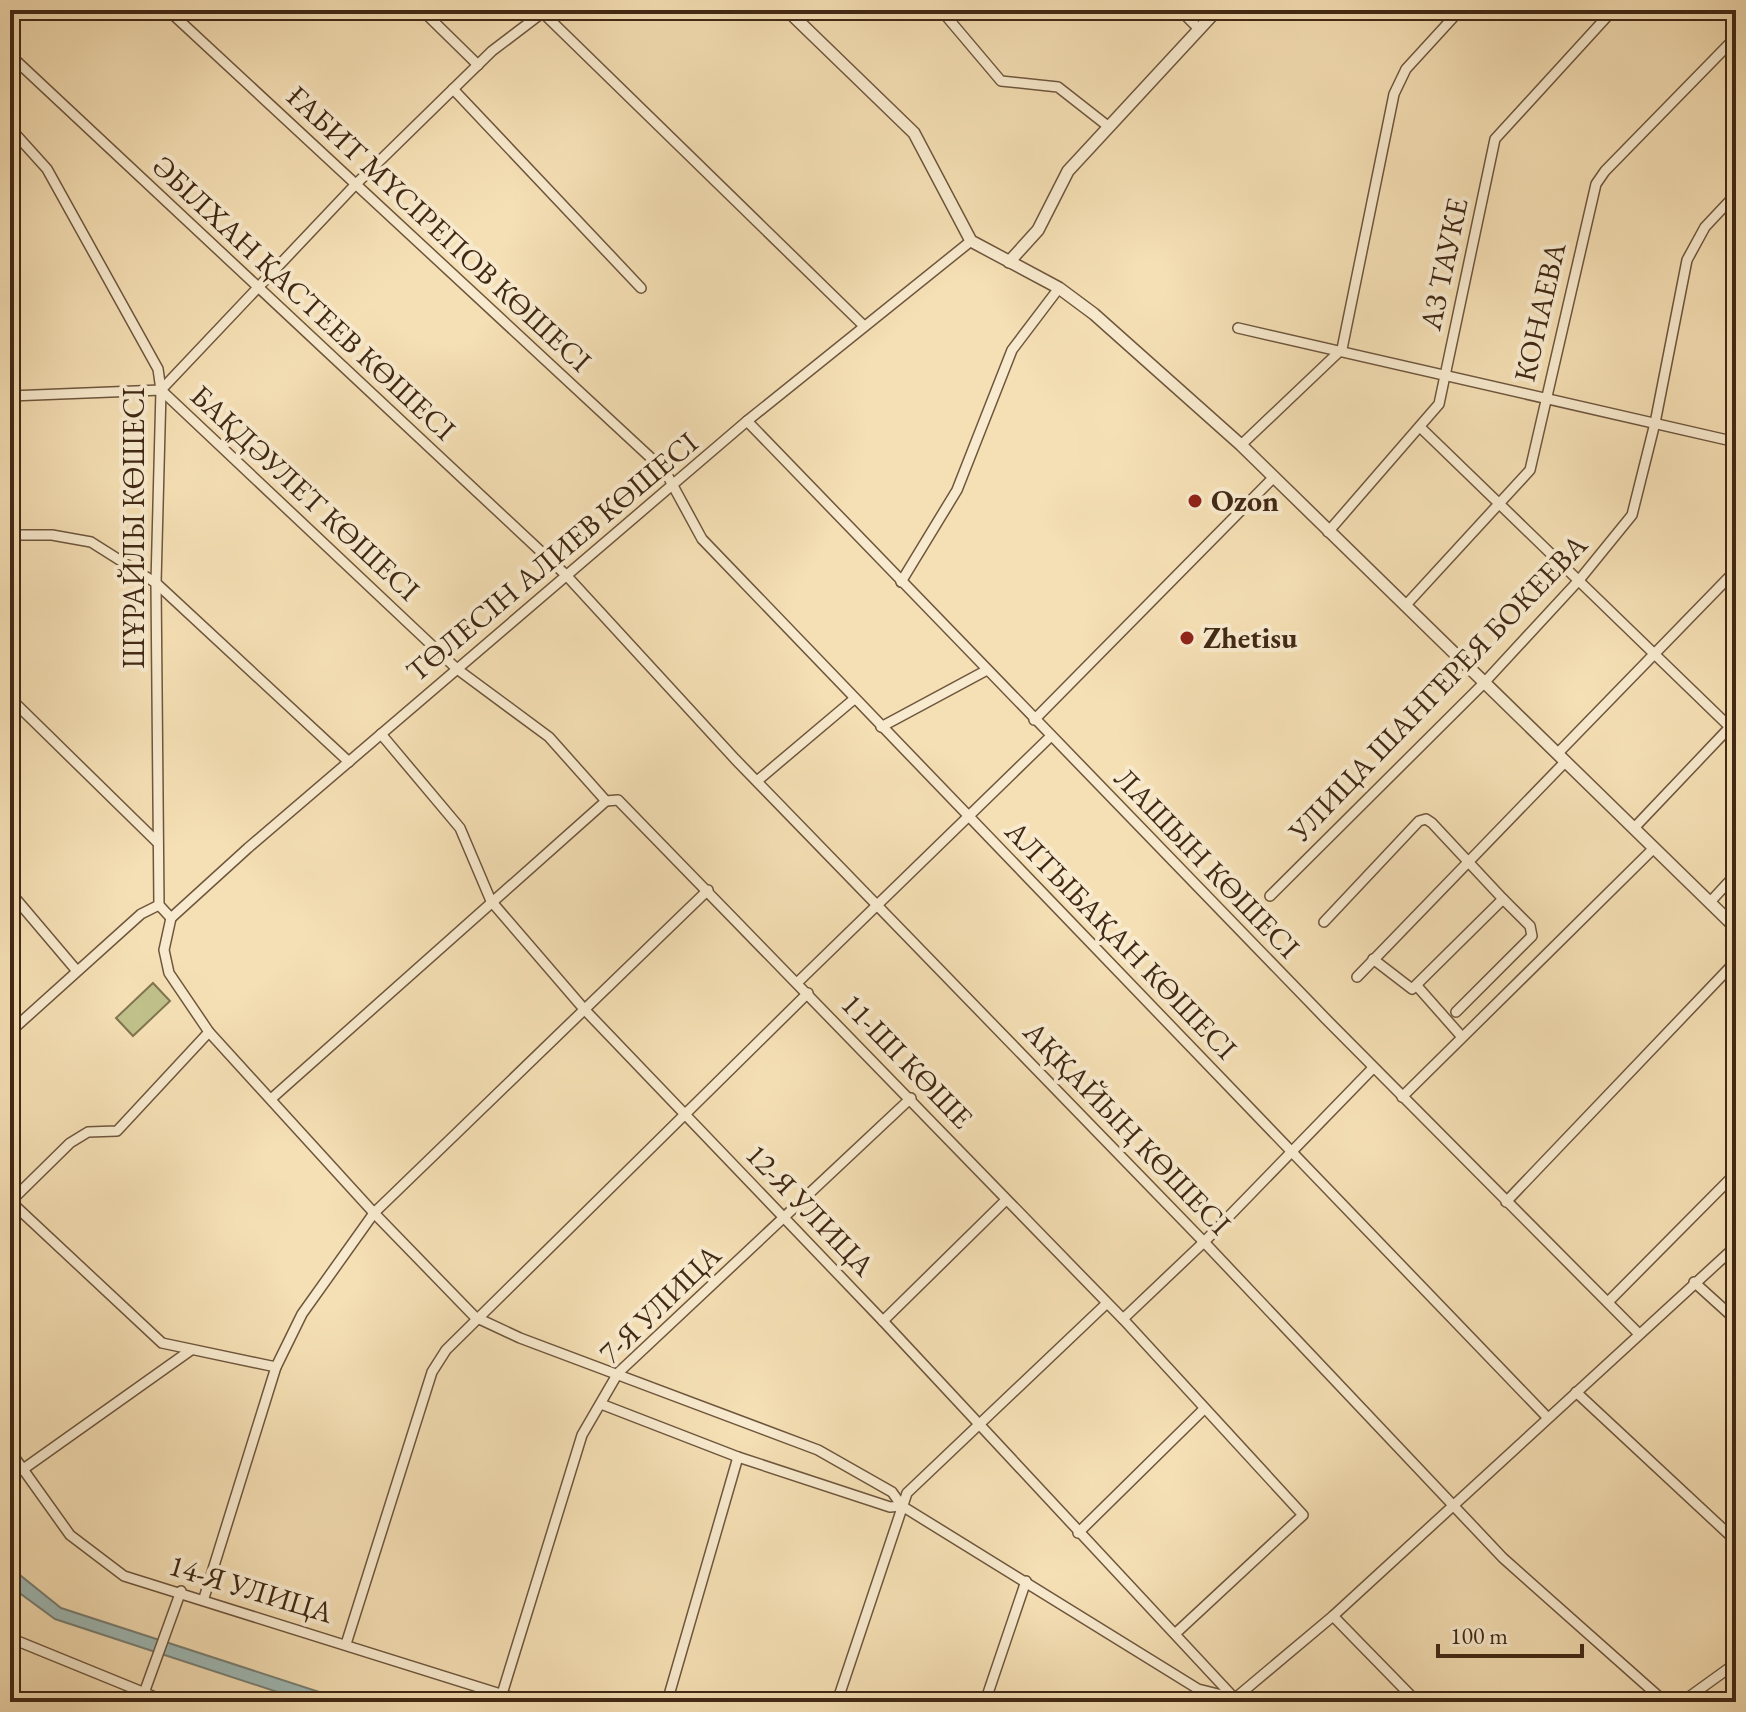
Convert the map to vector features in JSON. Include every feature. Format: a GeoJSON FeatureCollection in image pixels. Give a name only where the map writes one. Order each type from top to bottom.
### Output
{"type":"FeatureCollection","features":[{"type":"Feature","properties":{"kind":"street","name":"ҒАБИТ МҮСІРЕПОВ КӨШЕСI"},"geometry":{"type":"LineString","coordinates":[[168,10],[665,471],[672,487]]}},
{"type":"Feature","properties":{"kind":"street"},"geometry":{"type":"LineString","coordinates":[[422,10],[478,65]]}},
{"type":"Feature","properties":{"kind":"street"},"geometry":{"type":"LineString","coordinates":[[787,10],[909,128],[971,241],[1059,288],[1094,314],[1241,445],[1272,479],[1736,928]]}},
{"type":"Feature","properties":{"kind":"street"},"geometry":{"type":"LineString","coordinates":[[941,10],[1001,81],[1058,87],[1109,127]]}},
{"type":"Feature","properties":{"kind":"street"},"geometry":{"type":"LineString","coordinates":[[1180,10],[1199,29]]}},
{"type":"Feature","properties":{"kind":"street"},"geometry":{"type":"LineString","coordinates":[[1009,262],[1038,230],[1068,171],[1217,10]]}},
{"type":"Feature","properties":{"kind":"street"},"geometry":{"type":"LineString","coordinates":[[1241,445],[1342,349],[1394,94],[1406,69],[1460,10]]}},
{"type":"Feature","properties":{"kind":"street","name":"АЗ ТАУКЕ"},"geometry":{"type":"LineString","coordinates":[[1328,532],[1439,404],[1495,139],[1613,10]]}},
{"type":"Feature","properties":{"kind":"street"},"geometry":{"type":"LineString","coordinates":[[161,390],[355,185],[478,65],[544,11],[863,325]]}},
{"type":"Feature","properties":{"kind":"street","name":"КОНАЕВА"},"geometry":{"type":"LineString","coordinates":[[1405,606],[1530,470],[1544,397],[1596,184],[1605,171],[1736,37]]}},
{"type":"Feature","properties":{"kind":"street","name":"ӘБІЛХАН ҚАСТЕЕВ КӨШЕСI"},"geometry":{"type":"LineString","coordinates":[[10,55],[566,575]]}},
{"type":"Feature","properties":{"kind":"street"},"geometry":{"type":"LineString","coordinates":[[453,89],[641,288]]}},
{"type":"Feature","properties":{"kind":"street","name":"ШҰРАЙЛЫ КӨШЕСІ"},"geometry":{"type":"LineString","coordinates":[[10,128],[47,169],[158,369],[161,390],[156,583],[159,905]]}},
{"type":"Feature","properties":{"kind":"street","name":"УЛИЦА ШАНГЕРЕЯ БОКЕЕВА"},"geometry":{"type":"LineString","coordinates":[[1270,896],[1483,684],[1580,579],[1634,511],[1687,260],[1700,234],[1736,194]]}},
{"type":"Feature","properties":{"kind":"street","name":"ТӨЛЕСІН АЛИЕВ КӨШЕСІ"},"geometry":{"type":"LineString","coordinates":[[171,918],[747,421],[971,241]]}},
{"type":"Feature","properties":{"kind":"street"},"geometry":{"type":"LineString","coordinates":[[901,582],[957,490],[1012,350],[1059,288]]}},
{"type":"Feature","properties":{"kind":"street"},"geometry":{"type":"LineString","coordinates":[[1238,328],[1342,349],[1736,442]]}},
{"type":"Feature","properties":{"kind":"street","name":"БАҚДӘУЛЕТ КӨШЕСI"},"geometry":{"type":"LineString","coordinates":[[10,396],[161,390],[457,669]]}},
{"type":"Feature","properties":{"kind":"street","name":"ЛАШЫН КӨШЕСІ"},"geometry":{"type":"LineString","coordinates":[[747,421],[1373,1068],[1639,1334]]}},
{"type":"Feature","properties":{"kind":"street"},"geometry":{"type":"LineString","coordinates":[[1421,428],[1733,730],[1635,827]]}},
{"type":"Feature","properties":{"kind":"street"},"geometry":{"type":"LineString","coordinates":[[1034,720],[1272,479]]}},
{"type":"Feature","properties":{"kind":"street","name":"АЛТЫБАҚАН КӨШЕСІ"},"geometry":{"type":"LineString","coordinates":[[672,487],[702,539],[853,700],[1547,1417]]}},
{"type":"Feature","properties":{"kind":"street"},"geometry":{"type":"LineString","coordinates":[[10,535],[52,535],[91,542],[156,583],[349,762]]}},
{"type":"Feature","properties":{"kind":"street"},"geometry":{"type":"LineString","coordinates":[[1357,977],[1468,862],[1655,654],[1732,582],[1736,570]]}},
{"type":"Feature","properties":{"kind":"street","name":"АҚҚАЙЫҢ КӨШЕСІ"},"geometry":{"type":"LineString","coordinates":[[566,575],[757,781],[1204,1242],[1503,1558],[1665,1702]]}},
{"type":"Feature","properties":{"kind":"street","name":"11-ШІ КӨШЕ"},"geometry":{"type":"LineString","coordinates":[[457,669],[549,737],[606,801],[618,800],[1123,1319],[1303,1515],[1176,1633]]}},
{"type":"Feature","properties":{"kind":"street"},"geometry":{"type":"LineString","coordinates":[[881,727],[987,670]]}},
{"type":"Feature","properties":{"kind":"street"},"geometry":{"type":"LineString","coordinates":[[10,698],[158,843]]}},
{"type":"Feature","properties":{"kind":"street"},"geometry":{"type":"LineString","coordinates":[[757,781],[853,700]]}},
{"type":"Feature","properties":{"kind":"street","name":"12-Я УЛИЦА"},"geometry":{"type":"LineString","coordinates":[[381,734],[460,828],[491,901],[584,1009],[883,1321],[976,1425],[1176,1633],[1234,1701]]}},
{"type":"Feature","properties":{"kind":"street"},"geometry":{"type":"LineString","coordinates":[[798,982],[1050,737]]}},
{"type":"Feature","properties":{"kind":"street"},"geometry":{"type":"LineString","coordinates":[[271,1099],[606,801]]}},
{"type":"Feature","properties":{"kind":"street"},"geometry":{"type":"LineString","coordinates":[[1324,922],[1419,821],[1426,819],[1432,823],[1530,926],[1532,936],[1456,1012]]}},
{"type":"Feature","properties":{"kind":"street"},"geometry":{"type":"LineString","coordinates":[[1402,1097],[1654,848]]}},
{"type":"Feature","properties":{"kind":"street"},"geometry":{"type":"LineString","coordinates":[[1711,901],[1736,874]]}},
{"type":"Feature","properties":{"kind":"street"},"geometry":{"type":"LineString","coordinates":[[204,1598],[276,1367],[302,1314],[374,1213],[708,890]]}},
{"type":"Feature","properties":{"kind":"street"},"geometry":{"type":"LineString","coordinates":[[10,892],[77,971]]}},
{"type":"Feature","properties":{"kind":"street"},"geometry":{"type":"LineString","coordinates":[[1373,959],[1407,989],[1417,986],[1503,899]]}},
{"type":"Feature","properties":{"kind":"street"},"geometry":{"type":"LineString","coordinates":[[10,1032],[141,914],[159,905],[171,918],[164,950],[169,973],[209,1032],[374,1213],[475,1317],[520,1338],[818,1450],[892,1492],[902,1506],[1198,1689],[1234,1701],[1333,1616],[1736,1246]]}},
{"type":"Feature","properties":{"kind":"street"},"geometry":{"type":"LineString","coordinates":[[1506,1202],[1736,961]]}},
{"type":"Feature","properties":{"kind":"street"},"geometry":{"type":"LineString","coordinates":[[1417,986],[1462,1037]]}},
{"type":"Feature","properties":{"kind":"street"},"geometry":{"type":"LineString","coordinates":[[346,1644],[432,1372],[446,1350],[475,1317],[808,993]]}},
{"type":"Feature","properties":{"kind":"street"},"geometry":{"type":"LineString","coordinates":[[209,1032],[117,1131],[88,1132],[70,1143],[10,1201],[162,1343],[276,1367]]}},
{"type":"Feature","properties":{"kind":"street"},"geometry":{"type":"LineString","coordinates":[[1123,1319],[1204,1242],[1373,1068]]}},
{"type":"Feature","properties":{"kind":"street","name":"7-Я УЛИЦА"},"geometry":{"type":"LineString","coordinates":[[502,1694],[582,1435],[618,1373],[911,1098]]}},
{"type":"Feature","properties":{"kind":"street"},"geometry":{"type":"LineString","coordinates":[[1608,1302],[1736,1173]]}},
{"type":"Feature","properties":{"kind":"street"},"geometry":{"type":"LineString","coordinates":[[883,1321],[1006,1200]]}},
{"type":"Feature","properties":{"kind":"street"},"geometry":{"type":"LineString","coordinates":[[1694,1282],[1736,1320]]}},
{"type":"Feature","properties":{"kind":"street"},"geometry":{"type":"LineString","coordinates":[[837,1702],[907,1493],[1106,1304]]}},
{"type":"Feature","properties":{"kind":"street"},"geometry":{"type":"LineString","coordinates":[[22,1470],[191,1350]]}},
{"type":"Feature","properties":{"kind":"street"},"geometry":{"type":"LineString","coordinates":[[1576,1392],[1736,1541]]}},
{"type":"Feature","properties":{"kind":"street"},"geometry":{"type":"LineString","coordinates":[[601,1404],[738,1457],[890,1507],[902,1506]]}},
{"type":"Feature","properties":{"kind":"street"},"geometry":{"type":"LineString","coordinates":[[1078,1533],[1204,1409]]}},
{"type":"Feature","properties":{"kind":"street","name":"14-Я УЛИЦА"},"geometry":{"type":"LineString","coordinates":[[10,1451],[70,1535],[124,1576],[204,1598],[526,1702]]}},
{"type":"Feature","properties":{"kind":"street"},"geometry":{"type":"LineString","coordinates":[[667,1702],[738,1457]]}},
{"type":"Feature","properties":{"kind":"street"},"geometry":{"type":"LineString","coordinates":[[985,1702],[1026,1581]]}},
{"type":"Feature","properties":{"kind":"street"},"geometry":{"type":"LineString","coordinates":[[144,1693],[168,1619],[181,1591]]}},
{"type":"Feature","properties":{"kind":"street"},"geometry":{"type":"LineString","coordinates":[[1333,1616],[1417,1702]]}},
{"type":"Feature","properties":{"kind":"street"},"geometry":{"type":"LineString","coordinates":[[10,1638],[167,1702]]}},
{"type":"Feature","properties":{"kind":"street"},"geometry":{"type":"LineString","coordinates":[[1682,1702],[1736,1663]]}},
{"type":"Feature","properties":{"kind":"green space"},"geometry":{"type":"Polygon","coordinates":[[[153,983],[170,1001],[133,1036],[116,1018],[153,983]]]}},
{"type":"Feature","properties":{"kind":"water"},"geometry":{"type":"Polygon","coordinates":[[[10,1567],[61,1608],[350,1702],[308,1702],[55,1619],[10,1586],[10,1567]]]}},
{"type":"Feature","properties":{"kind":"place","name":"Ozon"},"geometry":{"type":"Point","coordinates":[1195,501]}},
{"type":"Feature","properties":{"kind":"place","name":"Zhetisu"},"geometry":{"type":"Point","coordinates":[1187,638]}}]}
